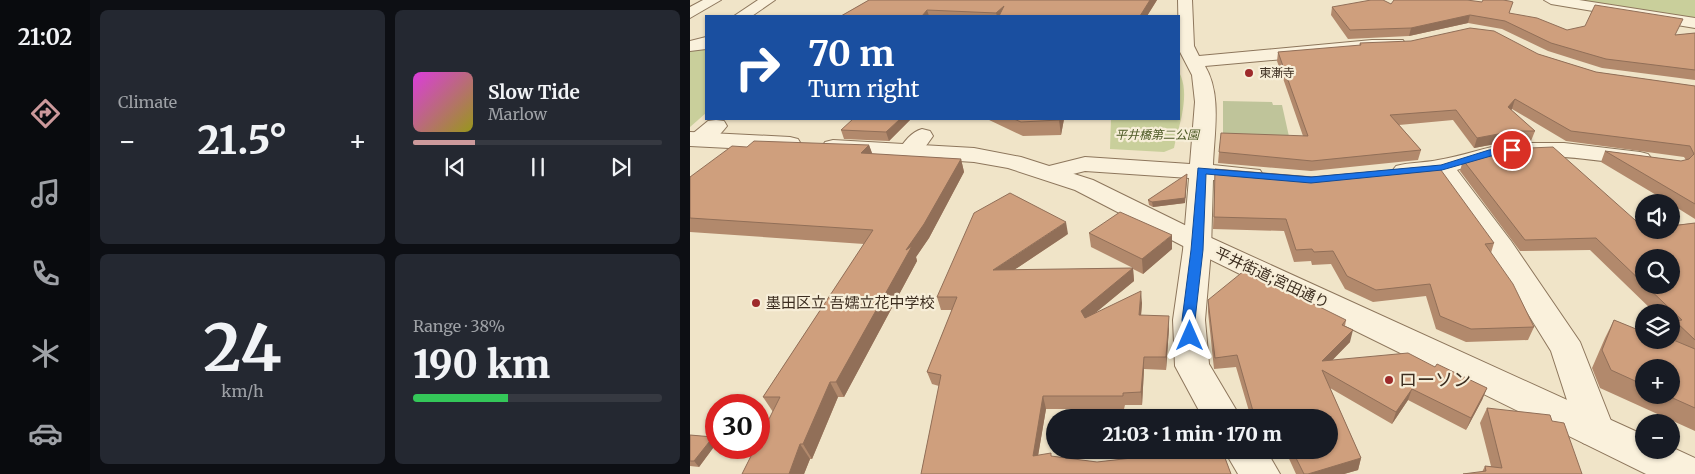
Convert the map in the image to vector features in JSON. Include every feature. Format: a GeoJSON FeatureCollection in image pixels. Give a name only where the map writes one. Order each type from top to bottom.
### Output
{"type":"FeatureCollection","features":[{"type":"Feature","properties":{"kind":"street"},"geometry":{"type":"LineString","coordinates":[[690,13],[714,0]]}},
{"type":"Feature","properties":{"kind":"street"},"geometry":{"type":"LineString","coordinates":[[744,15],[768,0]]}},
{"type":"Feature","properties":{"kind":"street"},"geometry":{"type":"LineString","coordinates":[[1185,0],[1185,46],[1201,75],[1204,94],[1197,242],[1188,320],[1192,366],[1218,409]]}},
{"type":"Feature","properties":{"kind":"street"},"geometry":{"type":"LineString","coordinates":[[1551,0],[1695,23]]}},
{"type":"Feature","properties":{"kind":"street"},"geometry":{"type":"LineString","coordinates":[[1194,62],[1303,52],[1341,46],[1417,41]]}},
{"type":"Feature","properties":{"kind":"street"},"geometry":{"type":"LineString","coordinates":[[690,46],[702,45],[705,43]]}},
{"type":"Feature","properties":{"kind":"street","name":"平井街道;宮田通り"},"geometry":{"type":"LineString","coordinates":[[702,135],[915,143],[1013,162],[1084,185],[1197,242],[1687,474]]}},
{"type":"Feature","properties":{"kind":"street"},"geometry":{"type":"LineString","coordinates":[[1385,173],[1442,167],[1489,153],[1512,150],[1564,150],[1666,162]]}},
{"type":"Feature","properties":{"kind":"street"},"geometry":{"type":"LineString","coordinates":[[1049,173],[1085,164],[1201,170],[1271,177]]}},
{"type":"Feature","properties":{"kind":"street"},"geometry":{"type":"LineString","coordinates":[[1442,167],[1501,247],[1555,328],[1568,351],[1596,431]]}},
{"type":"Feature","properties":{"kind":"street"},"geometry":{"type":"LineString","coordinates":[[1250,459],[1260,474]]}},
{"type":"Feature","properties":{"kind":"green space"},"geometry":{"type":"Polygon","coordinates":[[[1564,0],[1695,0],[1695,20],[1564,0]]]}},
{"type":"Feature","properties":{"kind":"green space"},"geometry":{"type":"Polygon","coordinates":[[[705,46],[705,114],[690,127],[690,48],[705,46]]]}},
{"type":"Feature","properties":{"kind":"green space","name":"平井橋第二公園"},"geometry":{"type":"Polygon","coordinates":[[[1180,75],[1184,90],[1184,100],[1181,120],[1174,148],[1164,152],[1110,149],[1111,120],[1180,120],[1180,75]]]}},
{"type":"Feature","properties":{"kind":"green space"},"geometry":{"type":"Polygon","coordinates":[[[1223,101],[1272,102],[1273,105],[1282,105],[1290,141],[1223,140],[1223,101]]]}},
{"type":"Feature","properties":{"kind":"building"},"geometry":{"type":"Polygon","coordinates":[[[869,0],[1150,0],[1141,15],[1000,15],[1004,6],[996,13],[927,10],[923,15],[843,15],[869,0]]]}},
{"type":"Feature","properties":{"kind":"building"},"geometry":{"type":"Polygon","coordinates":[[[1371,0],[1383,0],[1391,4],[1394,0],[1467,0],[1482,2],[1483,0],[1503,0],[1513,2],[1509,13],[1537,18],[1567,30],[1585,26],[1595,5],[1683,19],[1675,35],[1695,33],[1695,70],[1606,59],[1551,43],[1505,21],[1470,15],[1411,28],[1350,30],[1332,7],[1371,0]]]}},
{"type":"Feature","properties":{"kind":"building"},"geometry":{"type":"Polygon","coordinates":[[[1470,28],[1494,31],[1538,54],[1596,72],[1695,86],[1695,204],[1605,151],[1681,161],[1689,159],[1694,154],[1690,146],[1571,131],[1515,99],[1508,107],[1535,131],[1514,131],[1477,138],[1456,110],[1390,115],[1421,150],[1312,161],[1219,152],[1221,133],[1308,136],[1278,52],[1361,45],[1360,43],[1411,41],[1470,28]]]}},
{"type":"Feature","properties":{"kind":"building"},"geometry":{"type":"Polygon","coordinates":[[[852,120],[899,120],[886,132],[841,130],[852,120]]]}},
{"type":"Feature","properties":{"kind":"building"},"geometry":{"type":"Polygon","coordinates":[[[1016,120],[1059,120],[1021,122],[1016,120]]]}},
{"type":"Feature","properties":{"kind":"building"},"geometry":{"type":"Polygon","coordinates":[[[754,141],[869,145],[861,153],[961,159],[924,224],[906,250],[912,246],[836,382],[830,382],[803,444],[800,444],[789,474],[742,474],[750,459],[770,459],[770,417],[780,397],[770,397],[770,394],[765,394],[873,230],[690,218],[690,177],[732,146],[747,147],[754,141]]]}},
{"type":"Feature","properties":{"kind":"building"},"geometry":{"type":"Polygon","coordinates":[[[1553,147],[1635,220],[1635,239],[1680,239],[1680,225],[1695,223],[1695,340],[1680,326],[1680,320],[1682,320],[1680,318],[1680,304],[1665,304],[1655,294],[1680,294],[1680,249],[1635,249],[1635,275],[1596,238],[1525,240],[1463,160],[1506,149],[1553,147]]]}},
{"type":"Feature","properties":{"kind":"building"},"geometry":{"type":"Polygon","coordinates":[[[1438,166],[1494,243],[1485,244],[1513,284],[1534,327],[1471,329],[1440,316],[1430,284],[1376,290],[1347,276],[1333,251],[1314,252],[1312,249],[1296,250],[1286,219],[1214,217],[1215,169],[1313,177],[1438,166]]]}},
{"type":"Feature","properties":{"kind":"building"},"geometry":{"type":"Polygon","coordinates":[[[1187,174],[1185,198],[1152,202],[1148,200],[1187,174]]]}},
{"type":"Feature","properties":{"kind":"building"},"geometry":{"type":"Polygon","coordinates":[[[1010,193],[1066,222],[993,270],[1133,268],[1081,311],[1085,318],[1141,291],[1139,315],[1169,316],[1166,357],[1144,357],[1141,392],[1123,393],[1123,396],[1043,396],[1033,456],[1046,454],[1046,459],[1074,459],[1097,462],[1123,459],[1225,459],[1231,474],[921,474],[941,375],[927,372],[957,297],[937,297],[974,213],[1010,193]]]}},
{"type":"Feature","properties":{"kind":"building"},"geometry":{"type":"Polygon","coordinates":[[[1120,212],[1172,235],[1142,259],[1089,233],[1120,212]]]}},
{"type":"Feature","properties":{"kind":"building"},"geometry":{"type":"Polygon","coordinates":[[[1245,270],[1346,320],[1342,325],[1353,330],[1322,361],[1408,353],[1435,367],[1437,364],[1487,388],[1471,418],[1412,389],[1396,412],[1322,370],[1361,458],[1304,474],[1296,459],[1338,459],[1338,409],[1252,409],[1237,355],[1215,358],[1208,300],[1245,270]]]}},
{"type":"Feature","properties":{"kind":"building"},"geometry":{"type":"Polygon","coordinates":[[[1614,320],[1635,329],[1635,349],[1680,349],[1680,343],[1695,349],[1695,408],[1680,401],[1680,359],[1635,359],[1635,381],[1611,370],[1602,350],[1614,320]]]}},
{"type":"Feature","properties":{"kind":"building"},"geometry":{"type":"Polygon","coordinates":[[[1487,408],[1550,415],[1552,421],[1564,423],[1582,474],[1463,474],[1486,471],[1485,466],[1502,468],[1487,408]]]}},
{"type":"Feature","properties":{"kind":"building"},"geometry":{"type":"Polygon","coordinates":[[[690,435],[705,436],[705,447],[694,461],[690,461],[690,435]]]}},
{"type":"Feature","properties":{"kind":"place","name":"東漸寺"},"geometry":{"type":"Point","coordinates":[1249,73]}},
{"type":"Feature","properties":{"kind":"place","name":"墨田区立 吾嬬立花中学校"},"geometry":{"type":"Point","coordinates":[756,303]}},
{"type":"Feature","properties":{"kind":"place","name":"ローソン"},"geometry":{"type":"Point","coordinates":[1389,380]}},
{"type":"Feature","properties":{"kind":"route"},"geometry":{"type":"LineString","coordinates":[[1190,336],[1188,320],[1197,250],[1201,170],[1311,180],[1442,167],[1489,153],[1512,150]]}}]}
